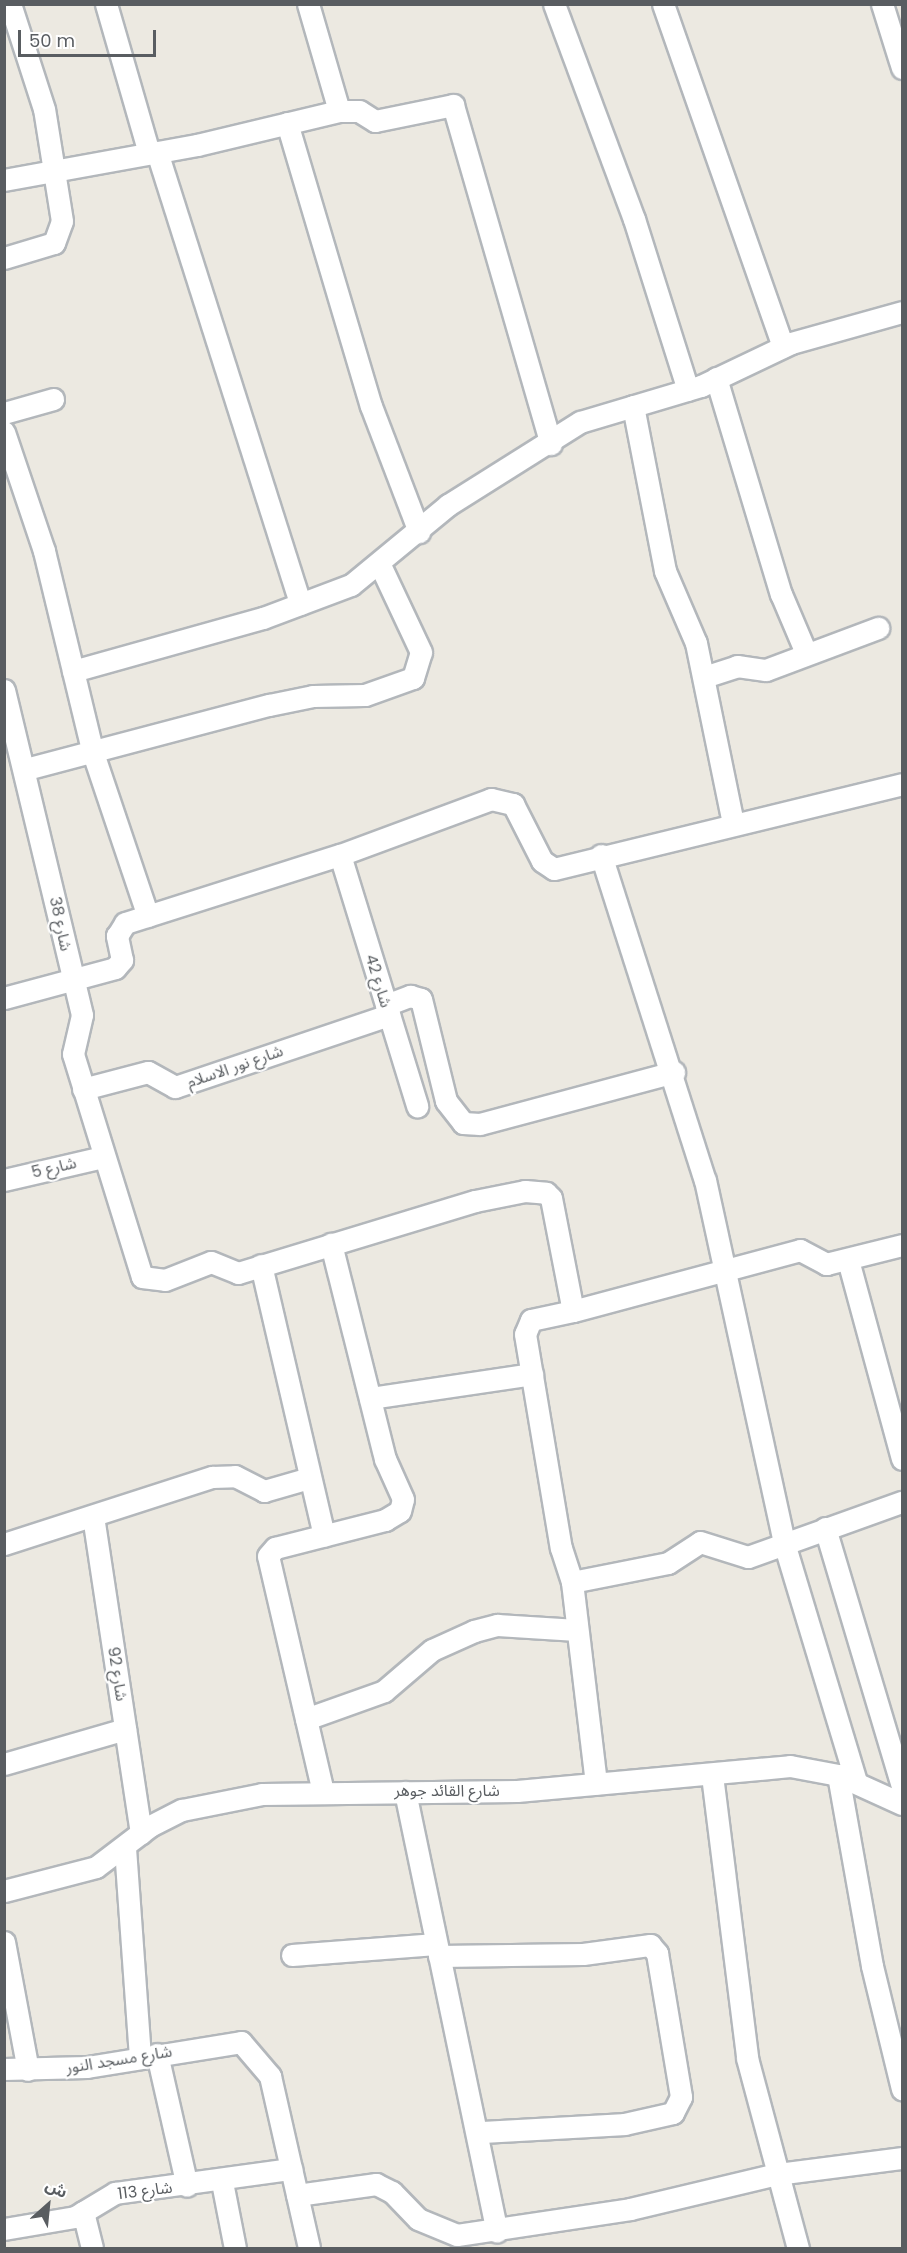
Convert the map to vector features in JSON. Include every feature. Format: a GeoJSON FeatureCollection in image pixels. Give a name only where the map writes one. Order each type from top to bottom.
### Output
{"type":"FeatureCollection","features":[{"type":"Feature","properties":{"kind":"street"},"geometry":{"type":"LineString","coordinates":[[4,258],[59,238],[44,109],[10,4]]}},
{"type":"Feature","properties":{"kind":"street"},"geometry":{"type":"LineString","coordinates":[[106,4],[300,604]]}},
{"type":"Feature","properties":{"kind":"street"},"geometry":{"type":"LineString","coordinates":[[308,4],[339,111]]}},
{"type":"Feature","properties":{"kind":"street"},"geometry":{"type":"LineString","coordinates":[[554,4],[634,219],[688,390]]}},
{"type":"Feature","properties":{"kind":"street"},"geometry":{"type":"LineString","coordinates":[[663,4],[783,346]]}},
{"type":"Feature","properties":{"kind":"street"},"geometry":{"type":"LineString","coordinates":[[882,4],[903,68]]}},
{"type":"Feature","properties":{"kind":"street"},"geometry":{"type":"LineString","coordinates":[[4,180],[153,152],[339,111],[359,111],[375,121],[442,104],[455,109],[551,444]]}},
{"type":"Feature","properties":{"kind":"street"},"geometry":{"type":"LineString","coordinates":[[287,123],[371,406],[419,532]]}},
{"type":"Feature","properties":{"kind":"street"},"geometry":{"type":"LineString","coordinates":[[73,671],[300,604],[351,585],[380,565],[464,494],[551,444],[593,415],[688,390],[783,346],[903,312]]}},
{"type":"Feature","properties":{"kind":"street"},"geometry":{"type":"LineString","coordinates":[[716,378],[781,594],[806,652]]}},
{"type":"Feature","properties":{"kind":"street"},"geometry":{"type":"LineString","coordinates":[[4,414],[53,399]]}},
{"type":"Feature","properties":{"kind":"street"},"geometry":{"type":"LineString","coordinates":[[633,406],[665,571],[680,598],[704,676],[733,824]]}},
{"type":"Feature","properties":{"kind":"street"},"geometry":{"type":"LineString","coordinates":[[4,432],[44,551],[92,750],[148,916]]}},
{"type":"Feature","properties":{"kind":"street"},"geometry":{"type":"LineString","coordinates":[[26,769],[92,750],[313,696],[365,695],[413,678],[421,652],[380,565]]}},
{"type":"Feature","properties":{"kind":"street"},"geometry":{"type":"LineString","coordinates":[[704,676],[737,666],[766,670],[806,652],[878,628]]}},
{"type":"Feature","properties":{"kind":"street","name":"شارع 38"},"geometry":{"type":"LineString","coordinates":[[4,690],[10,724],[26,769],[82,1024],[73,1054],[103,1157],[146,1280],[165,1280],[212,1262],[238,1273],[261,1265]]}},
{"type":"Feature","properties":{"kind":"street"},"geometry":{"type":"LineString","coordinates":[[4,998],[73,983],[120,965],[118,929],[148,916],[340,855],[491,799],[513,804],[545,866],[562,869],[602,855],[903,784]]}},
{"type":"Feature","properties":{"kind":"street","name":"شارع 42"},"geometry":{"type":"LineString","coordinates":[[340,855],[417,1106]]}},
{"type":"Feature","properties":{"kind":"street"},"geometry":{"type":"LineString","coordinates":[[602,855],[674,1072],[726,1270],[784,1543],[847,1778],[872,1966],[903,2090]]}},
{"type":"Feature","properties":{"kind":"street","name":"شارع نور الاسلام"},"geometry":{"type":"LineString","coordinates":[[83,1089],[148,1072],[175,1087],[388,1010],[410,996],[421,999],[446,1101],[463,1123],[480,1124],[674,1072]]}},
{"type":"Feature","properties":{"kind":"street","name":"شارع 5"},"geometry":{"type":"LineString","coordinates":[[4,1180],[103,1157]]}},
{"type":"Feature","properties":{"kind":"street"},"geometry":{"type":"LineString","coordinates":[[324,1536],[261,1265],[475,1201],[525,1191],[546,1193],[573,1311]]}},
{"type":"Feature","properties":{"kind":"street"},"geometry":{"type":"LineString","coordinates":[[323,1792],[268,1556],[276,1548],[385,1520],[402,1508],[403,1493],[385,1459],[331,1244]]}},
{"type":"Feature","properties":{"kind":"street"},"geometry":{"type":"LineString","coordinates":[[596,1784],[572,1582],[561,1548],[526,1324],[801,1250],[819,1264],[848,1260],[903,1245]]}},
{"type":"Feature","properties":{"kind":"street"},"geometry":{"type":"LineString","coordinates":[[848,1260],[903,1458]]}},
{"type":"Feature","properties":{"kind":"street"},"geometry":{"type":"LineString","coordinates":[[370,1398],[532,1374]]}},
{"type":"Feature","properties":{"kind":"street"},"geometry":{"type":"LineString","coordinates":[[4,1544],[212,1477],[234,1476],[264,1491],[309,1478]]}},
{"type":"Feature","properties":{"kind":"street"},"geometry":{"type":"LineString","coordinates":[[572,1582],[668,1563],[691,1544],[708,1543],[748,1557],[903,1502]]}},
{"type":"Feature","properties":{"kind":"street","name":"شارع 92"},"geometry":{"type":"LineString","coordinates":[[93,1516],[141,1833]]}},
{"type":"Feature","properties":{"kind":"street"},"geometry":{"type":"LineString","coordinates":[[825,1528],[903,1787]]}},
{"type":"Feature","properties":{"kind":"street"},"geometry":{"type":"LineString","coordinates":[[306,1719],[384,1691],[432,1650],[474,1631],[507,1625],[577,1630]]}},
{"type":"Feature","properties":{"kind":"street"},"geometry":{"type":"LineString","coordinates":[[5,1762],[125,1729]]}},
{"type":"Feature","properties":{"kind":"street","name":"شارع القائد جوهر"},"geometry":{"type":"LineString","coordinates":[[4,1890],[96,1866],[125,1848],[165,1816],[222,1800],[323,1792],[405,1792],[596,1784],[790,1766],[847,1778],[903,1804]]}},
{"type":"Feature","properties":{"kind":"street"},"geometry":{"type":"LineString","coordinates":[[712,1774],[732,1975],[747,2058],[798,2248]]}},
{"type":"Feature","properties":{"kind":"street"},"geometry":{"type":"LineString","coordinates":[[405,1792],[437,1950],[479,2132],[497,2232]]}},
{"type":"Feature","properties":{"kind":"street"},"geometry":{"type":"LineString","coordinates":[[125,1848],[148,2055],[187,2186]]}},
{"type":"Feature","properties":{"kind":"street"},"geometry":{"type":"LineString","coordinates":[[4,1942],[28,2070]]}},
{"type":"Feature","properties":{"kind":"street"},"geometry":{"type":"LineString","coordinates":[[292,1955],[437,1950],[583,1954],[650,1945],[657,1953],[681,2097],[673,2113],[624,2124],[479,2132]]}},
{"type":"Feature","properties":{"kind":"street","name":"شارع مسجد النور"},"geometry":{"type":"LineString","coordinates":[[4,2069],[28,2070],[234,2042],[244,2045],[270,2076],[291,2169]]}},
{"type":"Feature","properties":{"kind":"street"},"geometry":{"type":"LineString","coordinates":[[297,2195],[376,2184],[442,2232],[497,2232],[630,2209],[777,2174],[903,2158]]}},
{"type":"Feature","properties":{"kind":"street"},"geometry":{"type":"LineString","coordinates":[[291,2169],[309,2248]]}},
{"type":"Feature","properties":{"kind":"street","name":"شارع 113"},"geometry":{"type":"LineString","coordinates":[[4,2229],[83,2212],[115,2193],[222,2182],[291,2169]]}},
{"type":"Feature","properties":{"kind":"street"},"geometry":{"type":"LineString","coordinates":[[222,2182],[235,2248]]}},
{"type":"Feature","properties":{"kind":"street"},"geometry":{"type":"LineString","coordinates":[[83,2212],[92,2248]]}}]}
